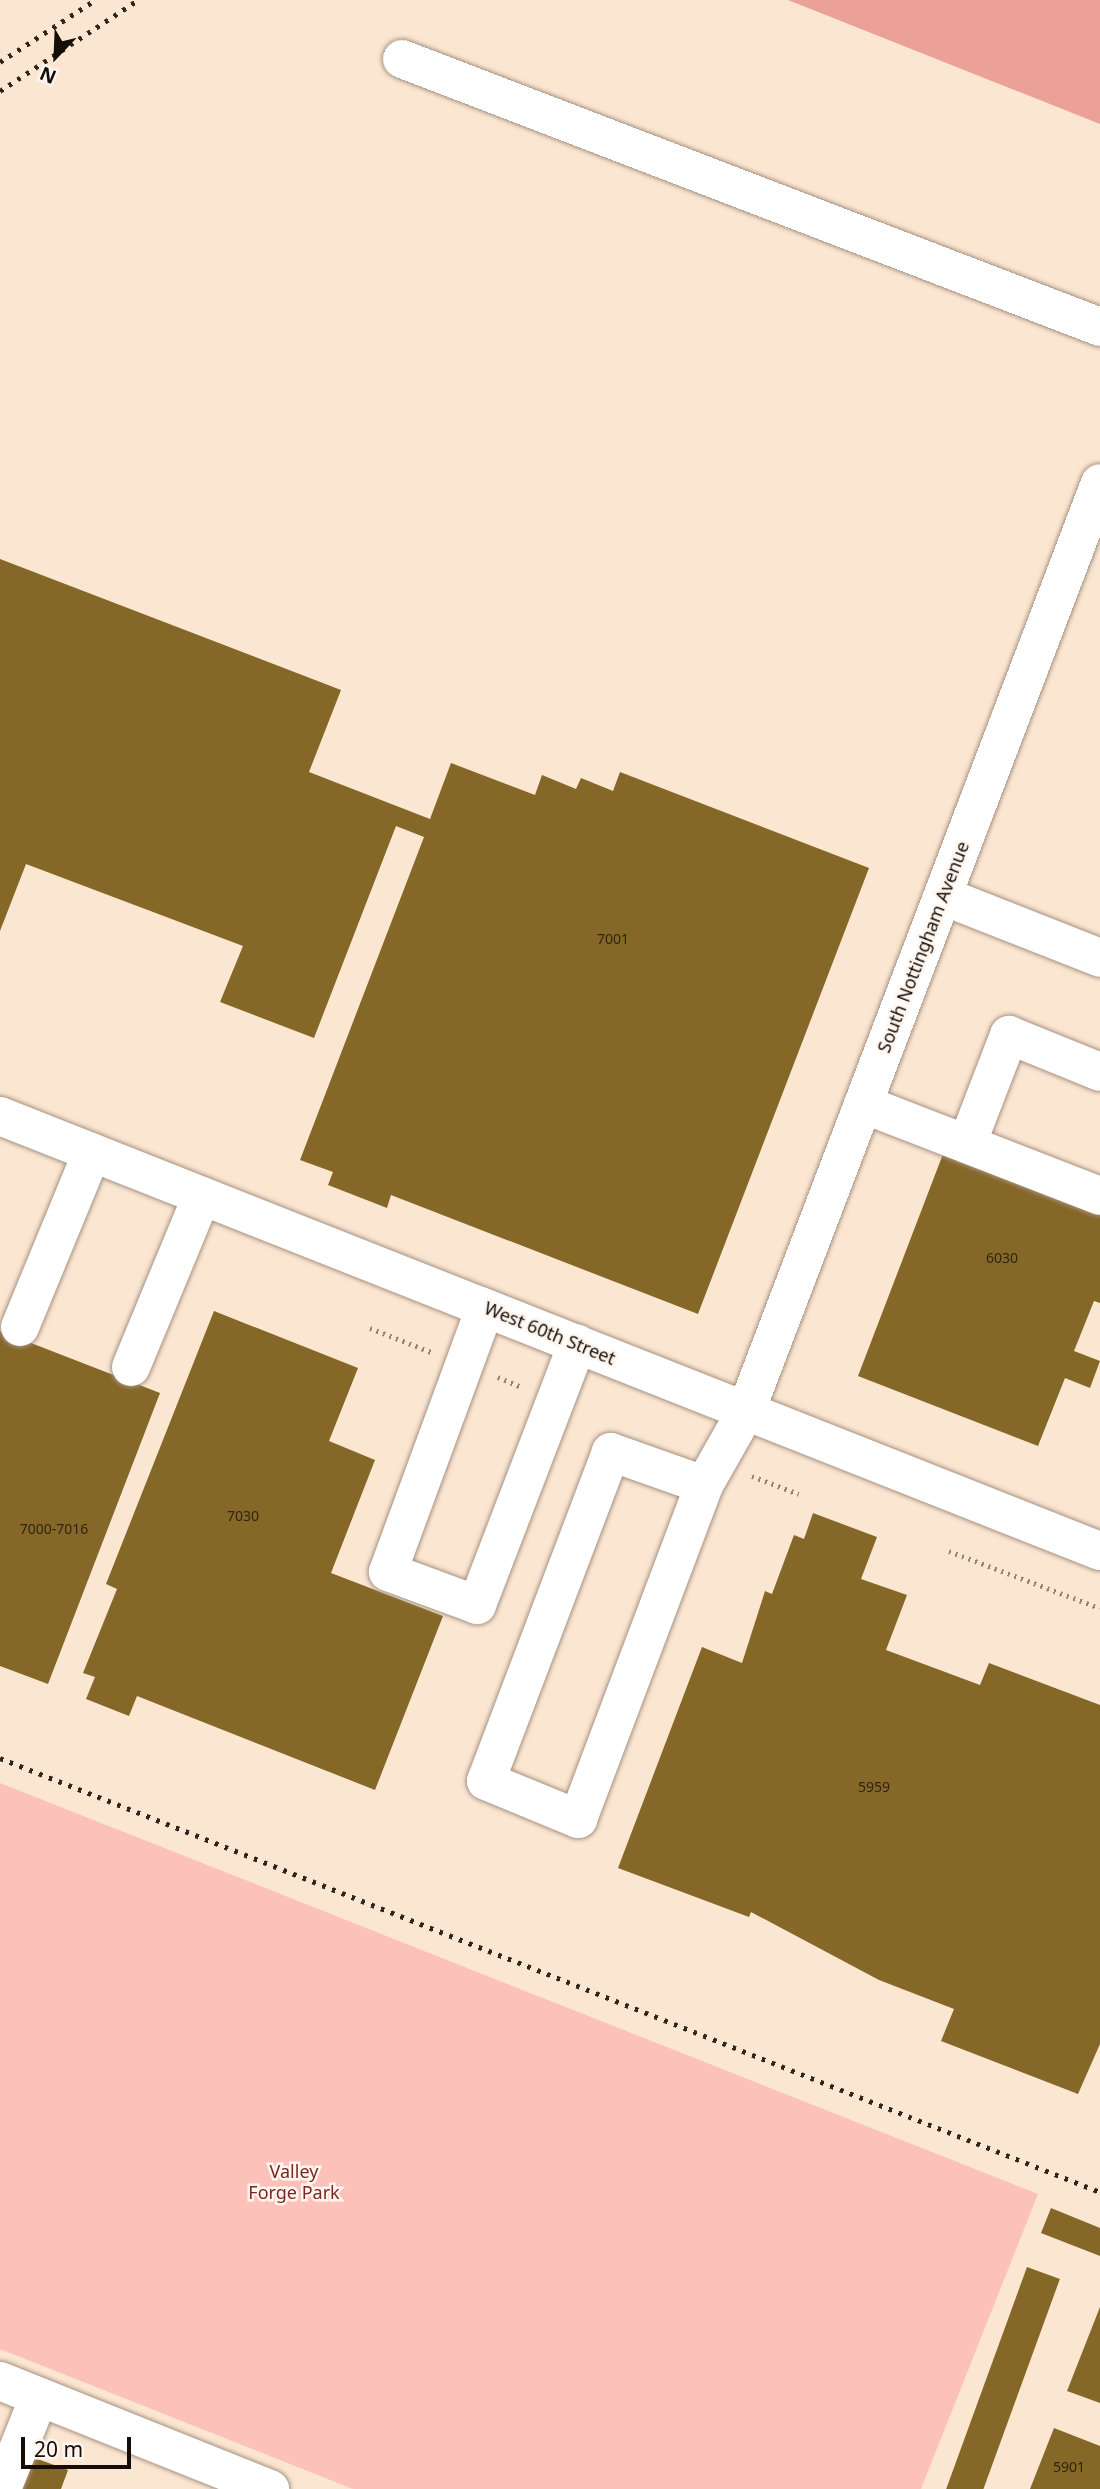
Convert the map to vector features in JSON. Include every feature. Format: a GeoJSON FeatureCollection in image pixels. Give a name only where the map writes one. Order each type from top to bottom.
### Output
{"type":"FeatureCollection","features":[{"type":"Feature","properties":{"kind":"street"},"geometry":{"type":"LineString","coordinates":[[402,59],[1100,327]]}},
{"type":"Feature","properties":{"kind":"street","name":"South Nottingham Avenue"},"geometry":{"type":"LineString","coordinates":[[704,1485],[611,1452],[486,1781],[578,1819],[704,1485],[746,1411],[1100,483]]}},
{"type":"Feature","properties":{"kind":"street"},"geometry":{"type":"LineString","coordinates":[[943,895],[1100,958]]}},
{"type":"Feature","properties":{"kind":"street"},"geometry":{"type":"LineString","coordinates":[[967,1144],[1009,1035],[1100,1072]]}},
{"type":"Feature","properties":{"kind":"street"},"geometry":{"type":"LineString","coordinates":[[863,1104],[1100,1196]]}},
{"type":"Feature","properties":{"kind":"street","name":"West 60th Street"},"geometry":{"type":"LineString","coordinates":[[0,1116],[1100,1551]]}},
{"type":"Feature","properties":{"kind":"street"},"geometry":{"type":"LineString","coordinates":[[20,1327],[92,1152]]}},
{"type":"Feature","properties":{"kind":"street"},"geometry":{"type":"LineString","coordinates":[[131,1367],[202,1196]]}},
{"type":"Feature","properties":{"kind":"street"},"geometry":{"type":"LineString","coordinates":[[485,1308],[388,1572],[477,1605],[577,1344]]}},
{"type":"Feature","properties":{"kind":"street"},"geometry":{"type":"LineString","coordinates":[[0,2381],[270,2489]]}},
{"type":"Feature","properties":{"kind":"street"},"geometry":{"type":"LineString","coordinates":[[2,2489],[39,2397]]}},
{"type":"Feature","properties":{"kind":"path"},"geometry":{"type":"LineString","coordinates":[[949,1551],[1100,1608]]}},
{"type":"Feature","properties":{"kind":"green space","name":"Valley Forge Park"},"geometry":{"type":"Polygon","coordinates":[[[0,1783],[1038,2194],[921,2489],[353,2489],[0,2349],[0,1783]]]}},
{"type":"Feature","properties":{"kind":"shaded area"},"geometry":{"type":"Polygon","coordinates":[[[788,0],[1100,0],[1100,124],[788,0]]]}},
{"type":"Feature","properties":{"kind":"building"},"geometry":{"type":"Polygon","coordinates":[[[0,559],[341,690],[309,772],[430,819],[451,763],[535,795],[542,775],[576,789],[581,778],[613,791],[620,772],[869,868],[698,1314],[391,1195],[387,1208],[328,1185],[333,1172],[300,1160],[424,837],[396,826],[314,1038],[220,1002],[243,946],[26,864],[0,931],[0,559]]]}},
{"type":"Feature","properties":{"kind":"building"},"geometry":{"type":"Polygon","coordinates":[[[943,1154],[1100,1214],[1100,1303],[1094,1301],[1074,1351],[1100,1361],[1090,1388],[1065,1378],[1038,1446],[858,1376],[943,1154]]]}},
{"type":"Feature","properties":{"kind":"building"},"geometry":{"type":"Polygon","coordinates":[[[214,1311],[358,1368],[329,1441],[375,1460],[331,1573],[443,1616],[375,1790],[137,1696],[129,1716],[86,1699],[95,1677],[83,1673],[117,1589],[106,1584],[214,1311]]]}},
{"type":"Feature","properties":{"kind":"building"},"geometry":{"type":"Polygon","coordinates":[[[0,1331],[160,1393],[48,1684],[0,1666],[0,1331]]]}},
{"type":"Feature","properties":{"kind":"building"},"geometry":{"type":"Polygon","coordinates":[[[813,1513],[877,1537],[861,1579],[907,1595],[886,1650],[980,1685],[989,1663],[1100,1705],[1100,2044],[1078,2094],[941,2041],[954,2009],[879,1980],[751,1912],[749,1917],[618,1868],[702,1647],[742,1663],[765,1591],[772,1594],[794,1535],[804,1539],[813,1513]]]}},
{"type":"Feature","properties":{"kind":"building"},"geometry":{"type":"Polygon","coordinates":[[[1051,2208],[1100,2228],[1100,2256],[1041,2233],[1051,2208]]]}},
{"type":"Feature","properties":{"kind":"building"},"geometry":{"type":"Polygon","coordinates":[[[1027,2267],[1060,2279],[983,2489],[946,2489],[1027,2267]]]}},
{"type":"Feature","properties":{"kind":"building"},"geometry":{"type":"Polygon","coordinates":[[[1100,2307],[1100,2403],[1067,2391],[1100,2307]]]}},
{"type":"Feature","properties":{"kind":"building"},"geometry":{"type":"Polygon","coordinates":[[[1054,2428],[1100,2446],[1100,2489],[1030,2489],[1054,2428]]]}},
{"type":"Feature","properties":{"kind":"building"},"geometry":{"type":"Polygon","coordinates":[[[32,2457],[68,2470],[61,2489],[21,2489],[32,2457]]]}},
{"type":"Feature","properties":{"kind":"railway"},"geometry":{"type":"LineString","coordinates":[[0,62],[95,0]]}},
{"type":"Feature","properties":{"kind":"railway"},"geometry":{"type":"LineString","coordinates":[[0,91],[138,0]]}},
{"type":"Feature","properties":{"kind":"railway"},"geometry":{"type":"LineString","coordinates":[[0,1758],[1100,2192]]}}]}
